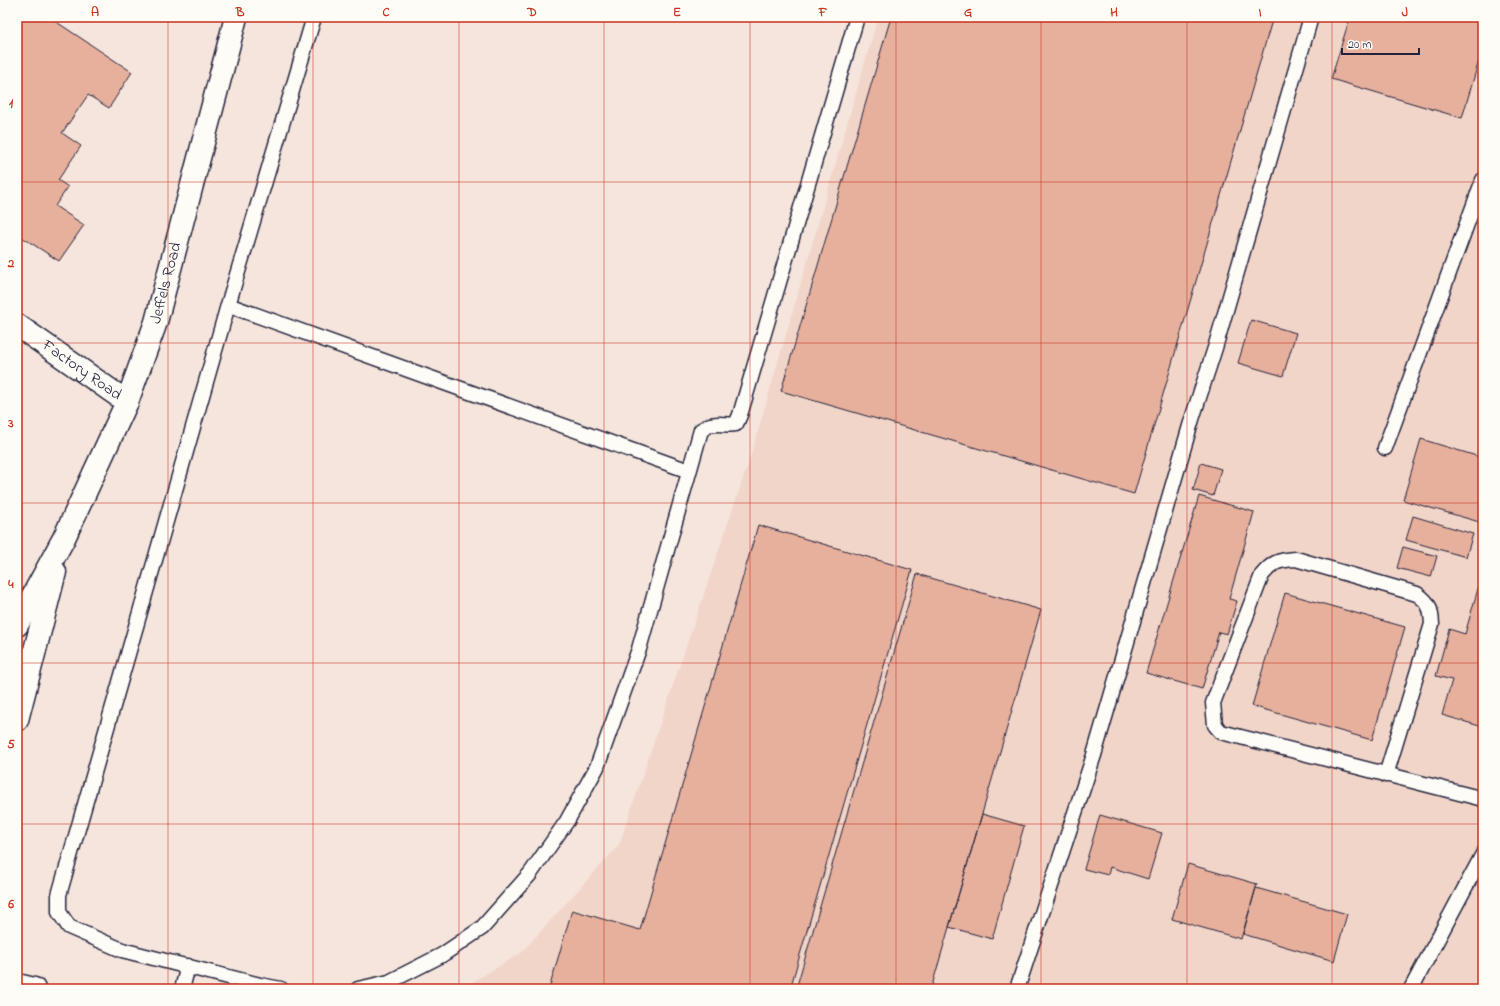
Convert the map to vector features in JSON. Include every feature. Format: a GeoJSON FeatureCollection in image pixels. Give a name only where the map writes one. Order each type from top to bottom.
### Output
{"type":"FeatureCollection","features":[{"type":"Feature","properties":{"kind":"main road","name":"Jeffels Road"},"geometry":{"type":"LineString","coordinates":[[64,538],[127,402],[156,322],[236,17]]}},
{"type":"Feature","properties":{"kind":"main road","name":"Factory Road"},"geometry":{"type":"LineString","coordinates":[[17,325],[127,402]]}},
{"type":"Feature","properties":{"kind":"main road"},"geometry":{"type":"LineString","coordinates":[[17,625],[64,538]]}},
{"type":"Feature","properties":{"kind":"main road"},"geometry":{"type":"LineString","coordinates":[[17,720],[64,538]]}},
{"type":"Feature","properties":{"kind":"main road"},"geometry":{"type":"LineString","coordinates":[[17,985],[34,989]]}},
{"type":"Feature","properties":{"kind":"lane"},"geometry":{"type":"LineString","coordinates":[[280,989],[122,950],[69,927],[59,912],[59,895],[228,305],[314,17]]}},
{"type":"Feature","properties":{"kind":"lane"},"geometry":{"type":"LineString","coordinates":[[358,989],[389,982],[442,956],[482,928],[530,874],[567,821],[596,767],[639,649],[701,430],[710,425],[720,424],[730,426],[736,424],[740,415],[857,17]]}},
{"type":"Feature","properties":{"kind":"lane"},"geometry":{"type":"LineString","coordinates":[[1017,989],[1094,754],[1192,419],[1216,348],[1311,17]]}},
{"type":"Feature","properties":{"kind":"lane"},"geometry":{"type":"LineString","coordinates":[[1385,448],[1483,180]]}},
{"type":"Feature","properties":{"kind":"lane"},"geometry":{"type":"LineString","coordinates":[[228,305],[689,471]]}},
{"type":"Feature","properties":{"kind":"lane"},"geometry":{"type":"LineString","coordinates":[[1386,774],[1432,624],[1431,611],[1426,600],[1418,594],[1296,559],[1282,560],[1272,564],[1262,575],[1213,703],[1216,725],[1221,732],[1483,799]]}},
{"type":"Feature","properties":{"kind":"lane"},"geometry":{"type":"LineString","coordinates":[[1411,989],[1483,854]]}},
{"type":"Feature","properties":{"kind":"lane"},"geometry":{"type":"LineString","coordinates":[[182,989],[188,966]]}},
{"type":"Feature","properties":{"kind":"shaded area"},"geometry":{"type":"Polygon","coordinates":[[[878,17],[1483,17],[1483,989],[461,989],[521,953],[619,845],[751,455],[878,17]]]}},
{"type":"Feature","properties":{"kind":"building"},"geometry":{"type":"Polygon","coordinates":[[[17,17],[49,17],[132,72],[109,108],[88,95],[62,133],[81,146],[58,180],[68,187],[55,206],[84,225],[59,261],[17,234],[17,17]]]}},
{"type":"Feature","properties":{"kind":"building"},"geometry":{"type":"Polygon","coordinates":[[[891,17],[1273,17],[1134,494],[781,391],[891,17]]]}},
{"type":"Feature","properties":{"kind":"building"},"geometry":{"type":"Polygon","coordinates":[[[1350,17],[1483,17],[1483,47],[1462,118],[1331,79],[1350,17]]]}},
{"type":"Feature","properties":{"kind":"building"},"geometry":{"type":"Polygon","coordinates":[[[1251,320],[1296,333],[1283,376],[1238,363],[1251,320]]]}},
{"type":"Feature","properties":{"kind":"building"},"geometry":{"type":"Polygon","coordinates":[[[1421,439],[1483,458],[1483,523],[1403,500],[1421,439]]]}},
{"type":"Feature","properties":{"kind":"building"},"geometry":{"type":"Polygon","coordinates":[[[1201,463],[1221,469],[1213,496],[1193,490],[1201,463]]]}},
{"type":"Feature","properties":{"kind":"building"},"geometry":{"type":"Polygon","coordinates":[[[1199,496],[1254,512],[1229,599],[1237,601],[1227,634],[1219,632],[1202,689],[1146,673],[1199,496]]]}},
{"type":"Feature","properties":{"kind":"building"},"geometry":{"type":"Polygon","coordinates":[[[1413,516],[1473,534],[1466,557],[1406,540],[1413,516]]]}},
{"type":"Feature","properties":{"kind":"building"},"geometry":{"type":"Polygon","coordinates":[[[758,525],[912,570],[790,989],[549,989],[572,910],[640,930],[758,525]]]}},
{"type":"Feature","properties":{"kind":"building"},"geometry":{"type":"Polygon","coordinates":[[[1403,547],[1437,556],[1431,577],[1397,568],[1403,547]]]}},
{"type":"Feature","properties":{"kind":"building"},"geometry":{"type":"Polygon","coordinates":[[[1483,571],[1483,727],[1442,715],[1452,680],[1436,676],[1449,629],[1465,634],[1483,571]]]}},
{"type":"Feature","properties":{"kind":"building"},"geometry":{"type":"Polygon","coordinates":[[[917,574],[1041,610],[931,989],[796,989],[917,574]]]}},
{"type":"Feature","properties":{"kind":"building"},"geometry":{"type":"Polygon","coordinates":[[[1285,593],[1405,627],[1372,740],[1252,706],[1285,593]]]}},
{"type":"Feature","properties":{"kind":"building"},"geometry":{"type":"Polygon","coordinates":[[[982,814],[1024,826],[992,939],[949,927],[982,814]]]}},
{"type":"Feature","properties":{"kind":"building"},"geometry":{"type":"Polygon","coordinates":[[[1100,815],[1162,833],[1148,879],[1110,867],[1108,875],[1084,869],[1100,815]]]}},
{"type":"Feature","properties":{"kind":"building"},"geometry":{"type":"Polygon","coordinates":[[[1188,864],[1257,884],[1241,939],[1172,919],[1188,864]]]}},
{"type":"Feature","properties":{"kind":"building"},"geometry":{"type":"Polygon","coordinates":[[[1256,888],[1347,914],[1334,961],[1243,934],[1256,888]]]}}]}
